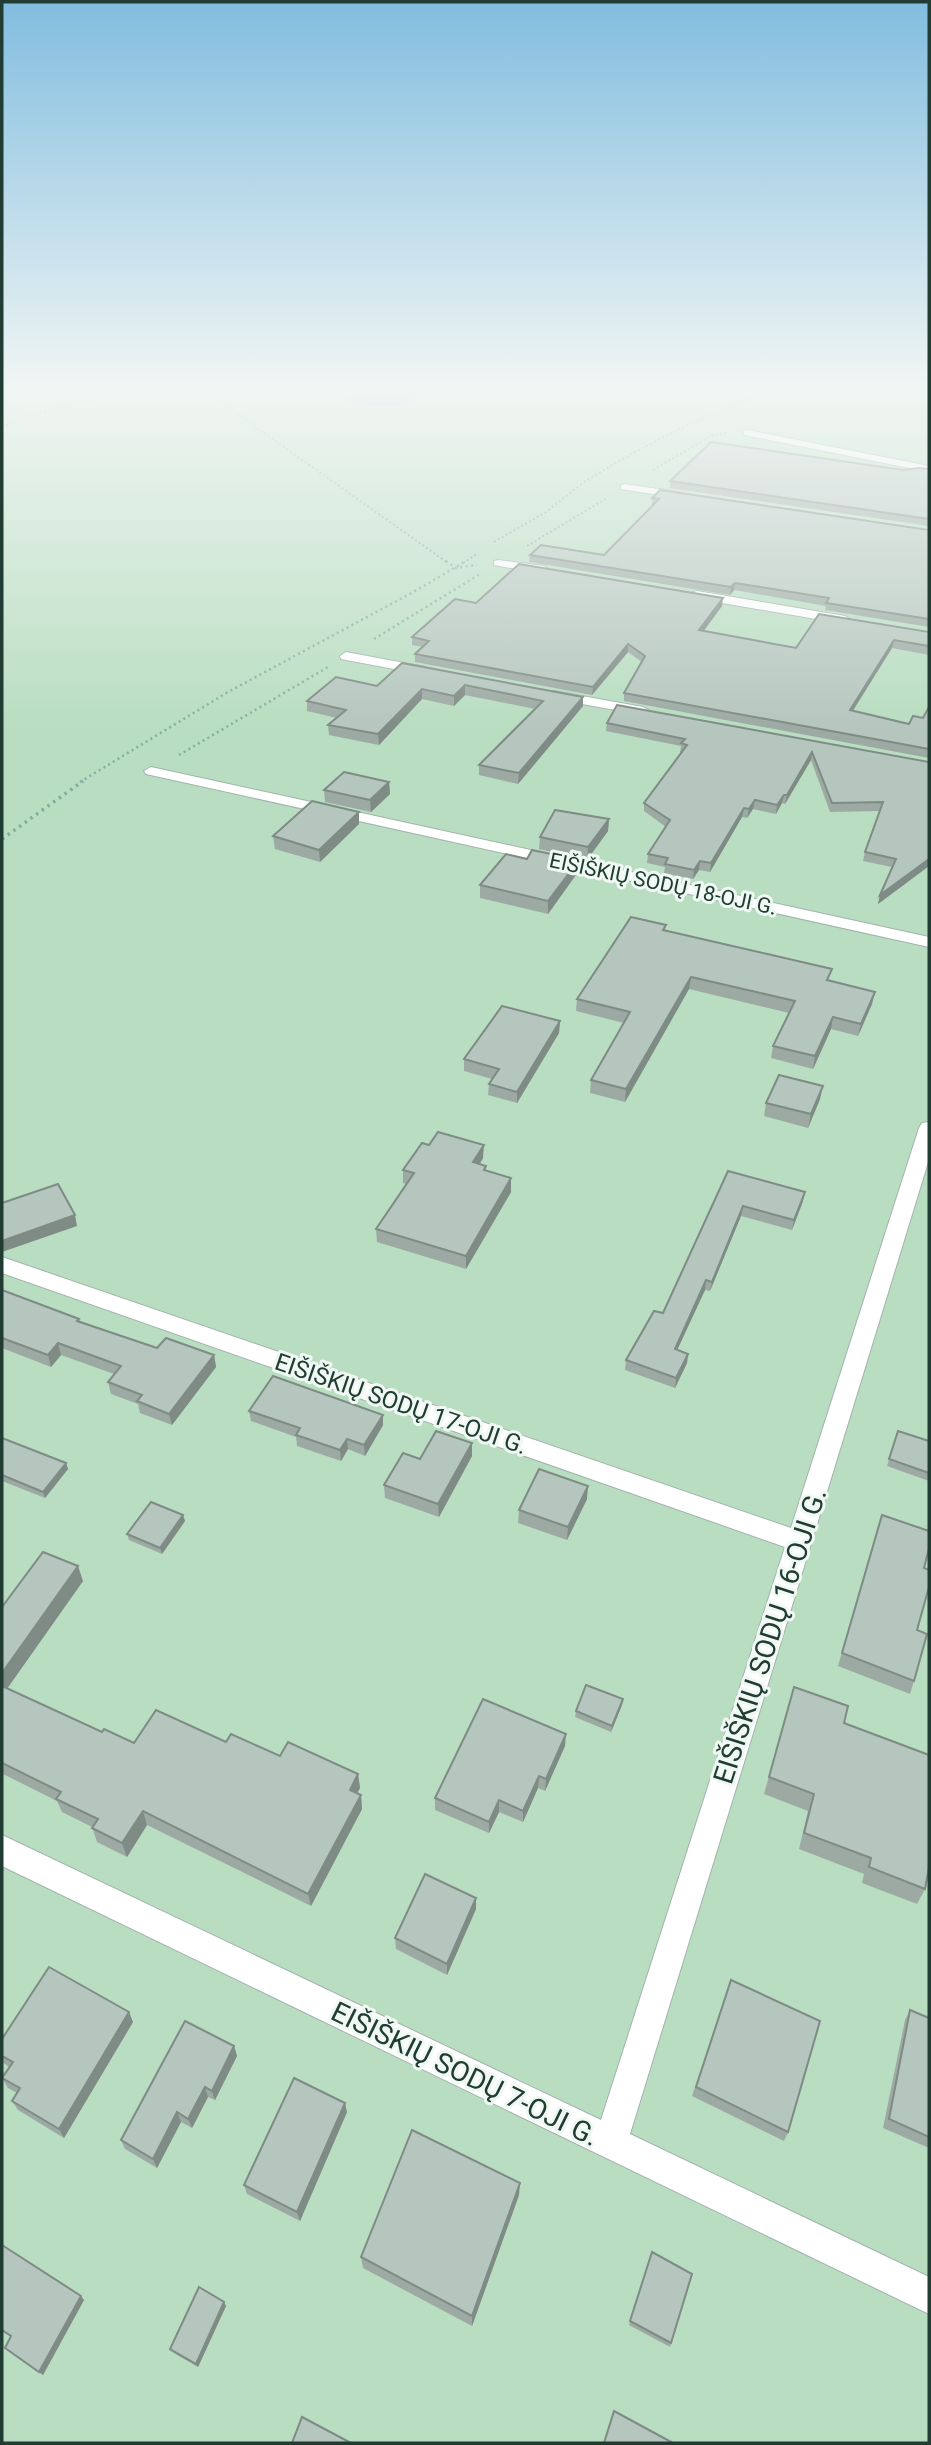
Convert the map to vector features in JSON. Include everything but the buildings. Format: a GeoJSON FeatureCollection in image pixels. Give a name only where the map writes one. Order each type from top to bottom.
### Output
{"type":"FeatureCollection","features":[{"type":"Feature","properties":{"kind":"street"},"geometry":{"type":"LineString","coordinates":[[498,563],[553,572]]}},
{"type":"Feature","properties":{"kind":"street"},"geometry":{"type":"LineString","coordinates":[[678,592],[852,621]]}},
{"type":"Feature","properties":{"kind":"street"},"geometry":{"type":"LineString","coordinates":[[346,656],[441,674]]}},
{"type":"Feature","properties":{"kind":"street"},"geometry":{"type":"LineString","coordinates":[[536,691],[658,714]]}},
{"type":"Feature","properties":{"kind":"street","name":"EIŠIŠKIŲ SODŲ 18-OJI G."},"geometry":{"type":"LineString","coordinates":[[151,771],[929,942]]}},
{"type":"Feature","properties":{"kind":"street","name":"EIŠIŠKIŲ SODŲ 16-OJI G."},"geometry":{"type":"LineString","coordinates":[[610,2144],[929,1128]]}},
{"type":"Feature","properties":{"kind":"street","name":"EIŠIŠKIŲ SODŲ 17-OJI G."},"geometry":{"type":"LineString","coordinates":[[2,1265],[800,1542]]}},
{"type":"Feature","properties":{"kind":"street","name":"EIŠIŠKIŲ SODŲ 7-OJI G."},"geometry":{"type":"LineString","coordinates":[[2,1850],[929,2295]]}},
{"type":"Feature","properties":{"kind":"path"},"geometry":{"type":"LineString","coordinates":[[364,503],[456,568],[498,563]]}},
{"type":"Feature","properties":{"kind":"path"},"geometry":{"type":"LineString","coordinates":[[2,839],[53,799],[229,691],[456,568],[557,503]]}},
{"type":"Feature","properties":{"kind":"path"},"geometry":{"type":"LineString","coordinates":[[151,771],[598,503]]}},
{"type":"Feature","properties":{"kind":"green space"},"geometry":{"type":"Polygon","coordinates":[[[2,503],[929,503],[929,2443],[2,2443],[2,503]]]}}]}
